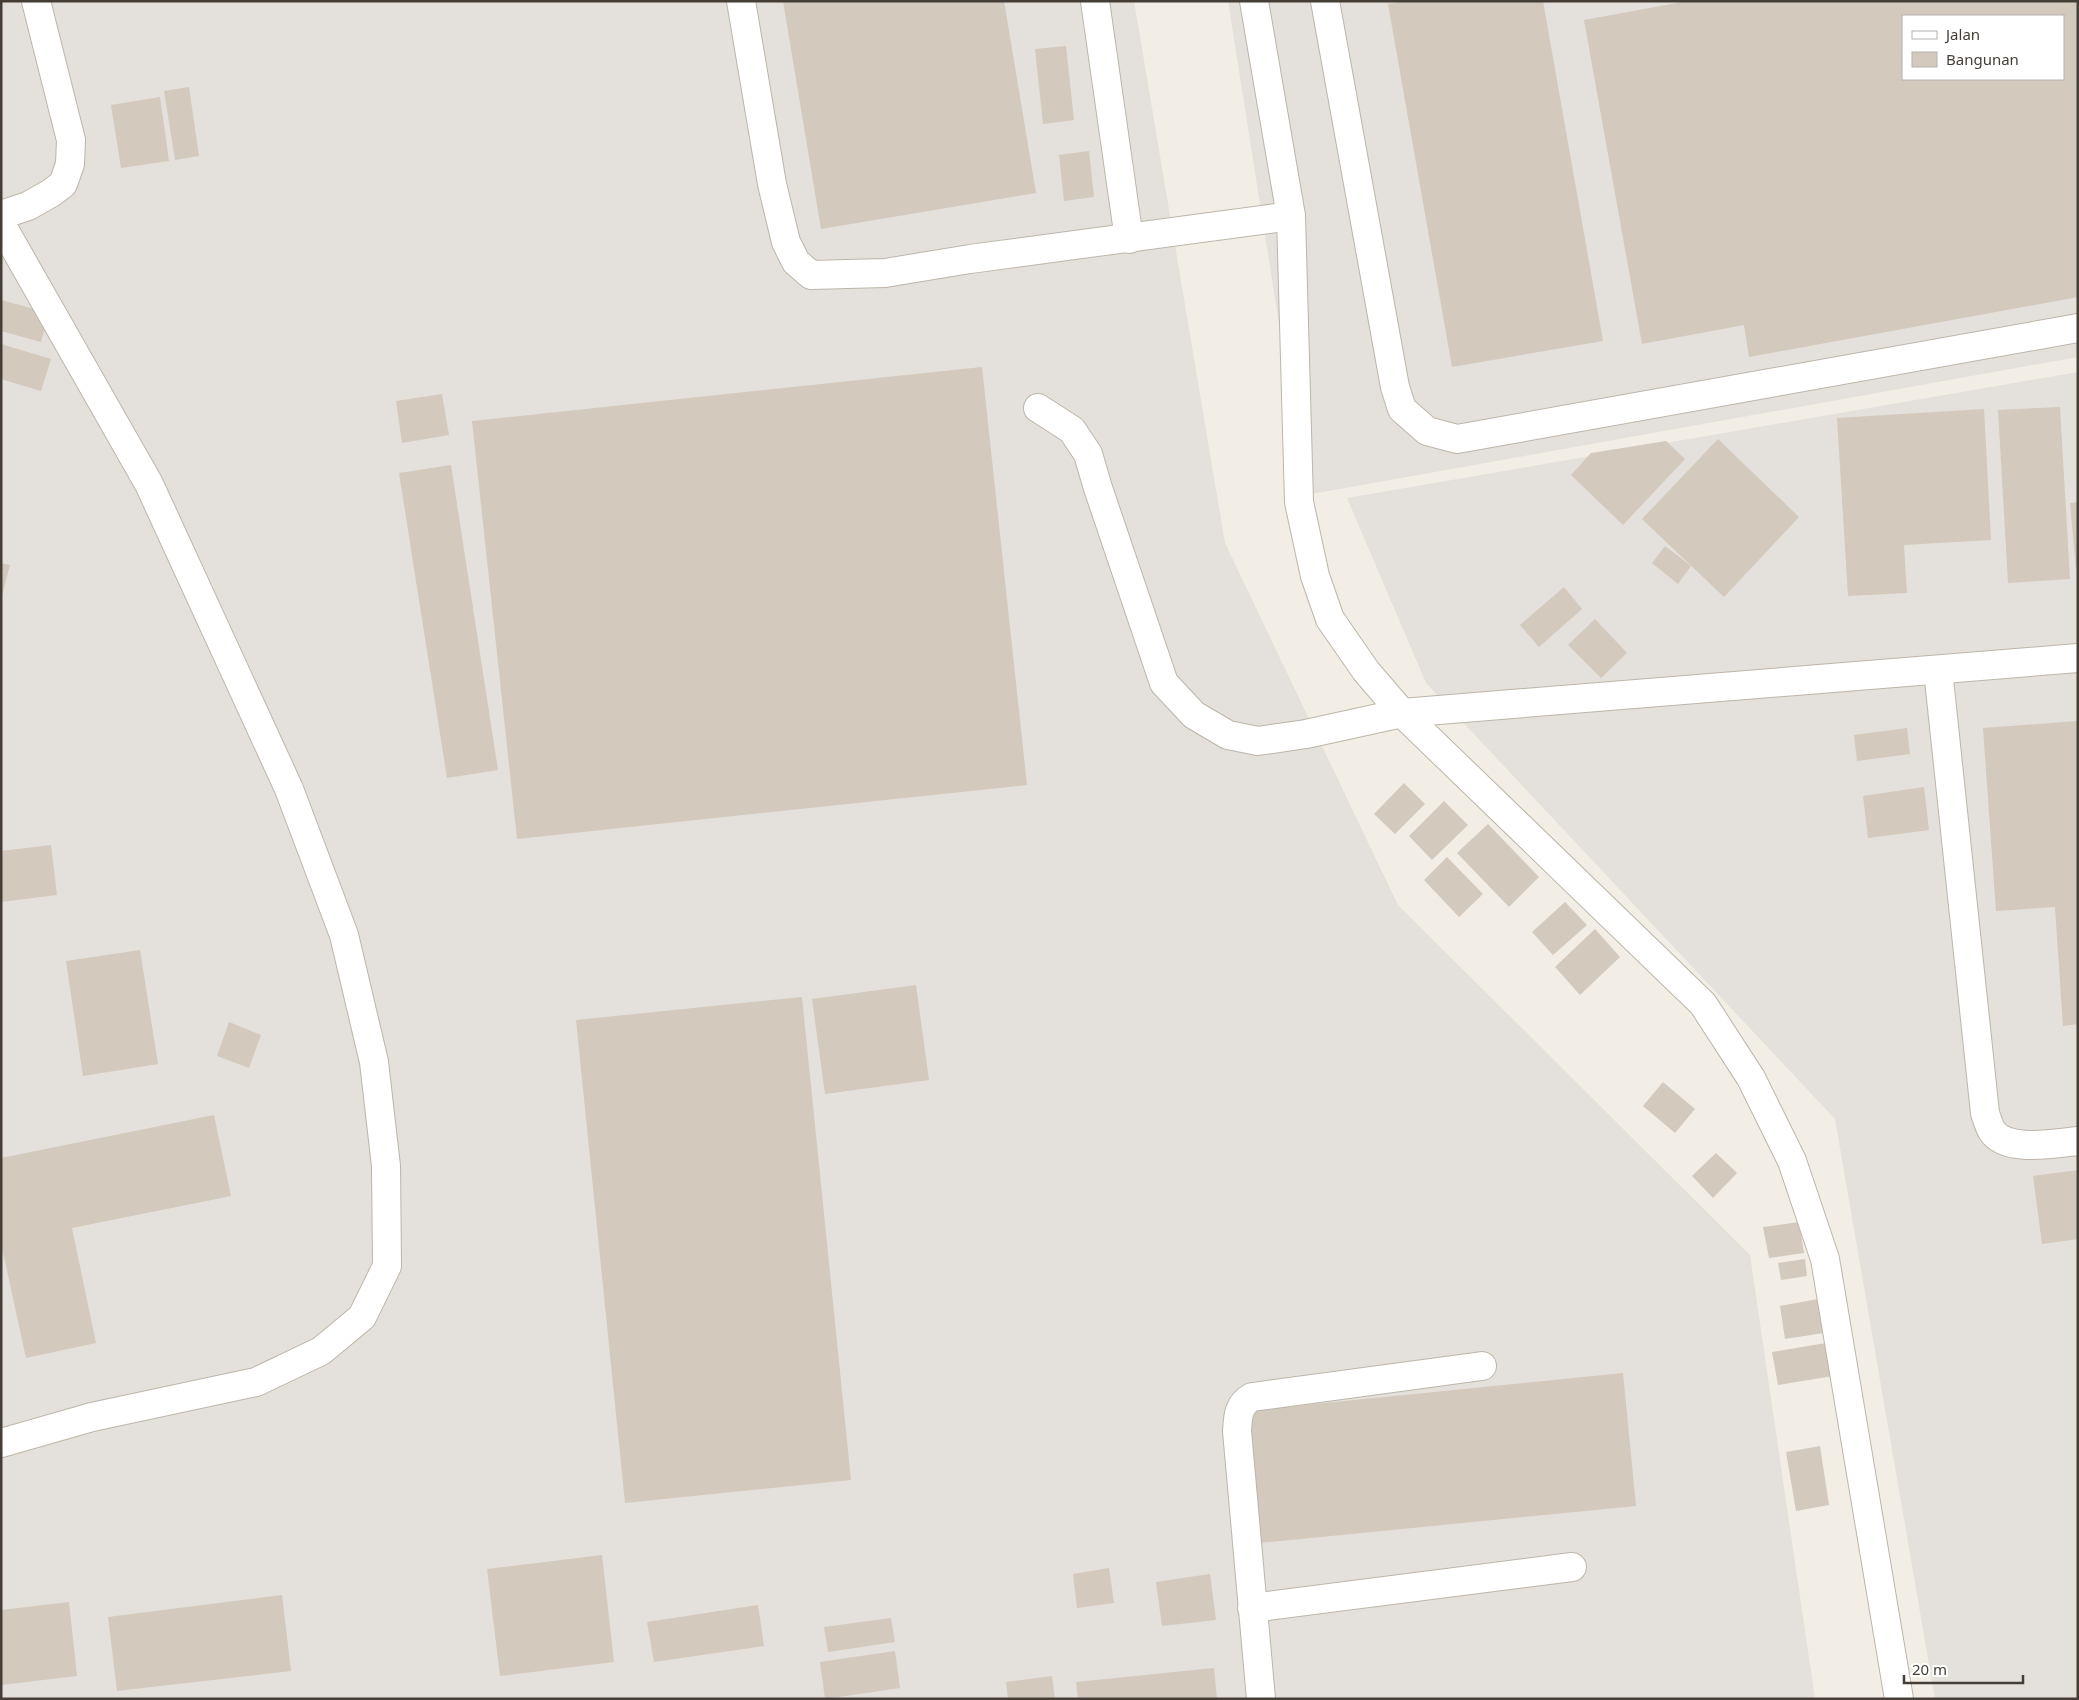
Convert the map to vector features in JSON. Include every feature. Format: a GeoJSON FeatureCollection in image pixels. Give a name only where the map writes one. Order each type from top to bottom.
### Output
{"type":"FeatureCollection","features":[{"type":"Feature","properties":{"kind":"lane"},"geometry":{"type":"LineString","coordinates":[[1,215],[28,206],[51,194],[63,184],[70,164],[71,140],[36,1]]}},
{"type":"Feature","properties":{"kind":"lane"},"geometry":{"type":"LineString","coordinates":[[741,1],[772,184],[786,242],[796,262],[810,275],[885,273],[970,259],[1291,216]]}},
{"type":"Feature","properties":{"kind":"lane"},"geometry":{"type":"LineString","coordinates":[[1094,1],[1129,239]]}},
{"type":"Feature","properties":{"kind":"lane"},"geometry":{"type":"LineString","coordinates":[[1254,1],[1291,216],[1299,502],[1315,576],[1330,619],[1366,671],[1402,713],[1703,1004],[1751,1078],[1792,1161],[1825,1260],[1899,1699]]}},
{"type":"Feature","properties":{"kind":"lane"},"geometry":{"type":"LineString","coordinates":[[1325,1],[1395,387],[1402,409],[1427,431],[1456,439],[2078,328]]}},
{"type":"Feature","properties":{"kind":"lane"},"geometry":{"type":"LineString","coordinates":[[1,224],[149,484],[289,789],[344,935],[375,1072],[386,1166],[387,1266],[362,1317],[321,1351],[256,1382],[92,1417],[1,1443]]}},
{"type":"Feature","properties":{"kind":"lane"},"geometry":{"type":"LineString","coordinates":[[1038,408],[1072,430],[1088,454],[1164,683],[1194,715],[1228,735],[1258,741],[1306,734],[1402,713],[2078,658]]}},
{"type":"Feature","properties":{"kind":"lane"},"geometry":{"type":"LineString","coordinates":[[1938,670],[1985,1113],[1993,1132],[2004,1142],[2017,1145],[2078,1142]]}},
{"type":"Feature","properties":{"kind":"lane"},"geometry":{"type":"LineString","coordinates":[[1261,1699],[1237,1431],[1238,1414],[1242,1402],[1252,1397],[1482,1366]]}},
{"type":"Feature","properties":{"kind":"lane"},"geometry":{"type":"LineString","coordinates":[[1252,1608],[1572,1567]]}},
{"type":"Feature","properties":{"kind":"shaded area"},"geometry":{"type":"Polygon","coordinates":[[[1,1],[1134,1],[1225,543],[1398,905],[1750,1255],[1815,1699],[1,1699],[1,1]]]}},
{"type":"Feature","properties":{"kind":"shaded area"},"geometry":{"type":"Polygon","coordinates":[[[1228,1],[2078,1],[2078,357],[1306,495],[1228,1]]]}},
{"type":"Feature","properties":{"kind":"shaded area"},"geometry":{"type":"Polygon","coordinates":[[[2078,372],[2078,1699],[1935,1699],[1835,1119],[1426,683],[1347,498],[2078,372]]]}},
{"type":"Feature","properties":{"kind":"building"},"geometry":{"type":"Polygon","coordinates":[[[783,1],[1004,1],[1036,193],[821,229],[783,1]]]}},
{"type":"Feature","properties":{"kind":"building"},"geometry":{"type":"Polygon","coordinates":[[[1406,1],[1543,1],[1603,341],[1452,367],[1388,4],[1406,1]]]}},
{"type":"Feature","properties":{"kind":"building"},"geometry":{"type":"Polygon","coordinates":[[[1688,1],[2078,1],[2078,297],[1749,357],[1744,325],[1642,344],[1584,20],[1688,1]]]}},
{"type":"Feature","properties":{"kind":"building"},"geometry":{"type":"Polygon","coordinates":[[[1066,46],[1074,120],[1043,124],[1035,49],[1066,46]]]}},
{"type":"Feature","properties":{"kind":"building"},"geometry":{"type":"Polygon","coordinates":[[[189,87],[199,156],[175,160],[164,91],[189,87]]]}},
{"type":"Feature","properties":{"kind":"building"},"geometry":{"type":"Polygon","coordinates":[[[160,97],[169,161],[121,168],[111,105],[160,97]]]}},
{"type":"Feature","properties":{"kind":"building"},"geometry":{"type":"Polygon","coordinates":[[[1089,151],[1094,197],[1064,201],[1059,155],[1089,151]]]}},
{"type":"Feature","properties":{"kind":"building"},"geometry":{"type":"Polygon","coordinates":[[[1,300],[49,313],[41,342],[1,331],[1,300]]]}},
{"type":"Feature","properties":{"kind":"building"},"geometry":{"type":"Polygon","coordinates":[[[1,344],[51,359],[41,391],[1,379],[1,344]]]}},
{"type":"Feature","properties":{"kind":"building"},"geometry":{"type":"Polygon","coordinates":[[[982,367],[1027,785],[517,839],[472,421],[982,367]]]}},
{"type":"Feature","properties":{"kind":"building"},"geometry":{"type":"Polygon","coordinates":[[[442,394],[449,435],[402,443],[396,401],[442,394]]]}},
{"type":"Feature","properties":{"kind":"building"},"geometry":{"type":"Polygon","coordinates":[[[2060,407],[2070,579],[2008,583],[1998,410],[2060,407]]]}},
{"type":"Feature","properties":{"kind":"building"},"geometry":{"type":"Polygon","coordinates":[[[1984,409],[1991,540],[1904,545],[1907,593],[1848,596],[1837,418],[1984,409]]]}},
{"type":"Feature","properties":{"kind":"building"},"geometry":{"type":"Polygon","coordinates":[[[1718,439],[1799,517],[1724,597],[1642,519],[1718,439]]]}},
{"type":"Feature","properties":{"kind":"building"},"geometry":{"type":"Polygon","coordinates":[[[1666,441],[1685,459],[1623,525],[1571,475],[1591,453],[1666,441]]]}},
{"type":"Feature","properties":{"kind":"building"},"geometry":{"type":"Polygon","coordinates":[[[451,465],[498,770],[447,778],[399,473],[451,465]]]}},
{"type":"Feature","properties":{"kind":"building"},"geometry":{"type":"Polygon","coordinates":[[[2078,502],[2078,569],[2076,569],[2070,503],[2078,502]]]}},
{"type":"Feature","properties":{"kind":"building"},"geometry":{"type":"Polygon","coordinates":[[[1665,546],[1691,566],[1678,584],[1652,563],[1665,546]]]}},
{"type":"Feature","properties":{"kind":"building"},"geometry":{"type":"Polygon","coordinates":[[[1,563],[10,565],[2,596],[1,596],[1,563]]]}},
{"type":"Feature","properties":{"kind":"building"},"geometry":{"type":"Polygon","coordinates":[[[1564,587],[1582,609],[1539,647],[1520,625],[1564,587]]]}},
{"type":"Feature","properties":{"kind":"building"},"geometry":{"type":"Polygon","coordinates":[[[1595,619],[1627,653],[1601,678],[1568,645],[1595,619]]]}},
{"type":"Feature","properties":{"kind":"building"},"geometry":{"type":"Polygon","coordinates":[[[2078,721],[2078,1024],[2063,1026],[2055,907],[1996,911],[1983,728],[2078,721]]]}},
{"type":"Feature","properties":{"kind":"building"},"geometry":{"type":"Polygon","coordinates":[[[1907,728],[1910,754],[1857,761],[1854,735],[1907,728]]]}},
{"type":"Feature","properties":{"kind":"building"},"geometry":{"type":"Polygon","coordinates":[[[1404,783],[1425,804],[1395,834],[1374,814],[1404,783]]]}},
{"type":"Feature","properties":{"kind":"building"},"geometry":{"type":"Polygon","coordinates":[[[1924,787],[1929,830],[1868,838],[1863,796],[1924,787]]]}},
{"type":"Feature","properties":{"kind":"building"},"geometry":{"type":"Polygon","coordinates":[[[1444,801],[1468,825],[1432,860],[1409,836],[1444,801]]]}},
{"type":"Feature","properties":{"kind":"building"},"geometry":{"type":"Polygon","coordinates":[[[1488,824],[1539,877],[1509,907],[1457,853],[1488,824]]]}},
{"type":"Feature","properties":{"kind":"building"},"geometry":{"type":"Polygon","coordinates":[[[51,845],[57,895],[1,902],[1,851],[51,845]]]}},
{"type":"Feature","properties":{"kind":"building"},"geometry":{"type":"Polygon","coordinates":[[[1447,857],[1483,894],[1459,917],[1424,880],[1447,857]]]}},
{"type":"Feature","properties":{"kind":"building"},"geometry":{"type":"Polygon","coordinates":[[[1565,902],[1587,925],[1553,955],[1532,932],[1565,902]]]}},
{"type":"Feature","properties":{"kind":"building"},"geometry":{"type":"Polygon","coordinates":[[[1595,929],[1620,957],[1580,995],[1555,967],[1595,929]]]}},
{"type":"Feature","properties":{"kind":"building"},"geometry":{"type":"Polygon","coordinates":[[[140,950],[158,1064],[83,1076],[66,961],[140,950]]]}},
{"type":"Feature","properties":{"kind":"building"},"geometry":{"type":"Polygon","coordinates":[[[916,985],[929,1080],[825,1094],[812,999],[916,985]]]}},
{"type":"Feature","properties":{"kind":"building"},"geometry":{"type":"Polygon","coordinates":[[[802,997],[851,1480],[625,1503],[576,1020],[802,997]]]}},
{"type":"Feature","properties":{"kind":"building"},"geometry":{"type":"Polygon","coordinates":[[[229,1022],[261,1035],[249,1068],[217,1056],[229,1022]]]}},
{"type":"Feature","properties":{"kind":"building"},"geometry":{"type":"Polygon","coordinates":[[[1663,1082],[1695,1109],[1675,1133],[1643,1106],[1663,1082]]]}},
{"type":"Feature","properties":{"kind":"building"},"geometry":{"type":"Polygon","coordinates":[[[214,1115],[231,1196],[72,1228],[96,1343],[26,1358],[1,1243],[1,1158],[214,1115]]]}},
{"type":"Feature","properties":{"kind":"building"},"geometry":{"type":"Polygon","coordinates":[[[1716,1153],[1737,1173],[1713,1198],[1692,1176],[1716,1153]]]}},
{"type":"Feature","properties":{"kind":"building"},"geometry":{"type":"Polygon","coordinates":[[[2078,1170],[2078,1239],[2042,1244],[2033,1176],[2078,1170]]]}},
{"type":"Feature","properties":{"kind":"building"},"geometry":{"type":"Polygon","coordinates":[[[1799,1222],[1804,1253],[1769,1258],[1763,1227],[1799,1222]]]}},
{"type":"Feature","properties":{"kind":"building"},"geometry":{"type":"Polygon","coordinates":[[[1805,1259],[1807,1276],[1781,1280],[1778,1263],[1805,1259]]]}},
{"type":"Feature","properties":{"kind":"building"},"geometry":{"type":"Polygon","coordinates":[[[1818,1299],[1824,1333],[1785,1339],[1780,1306],[1818,1299]]]}},
{"type":"Feature","properties":{"kind":"building"},"geometry":{"type":"Polygon","coordinates":[[[1826,1343],[1833,1376],[1778,1385],[1772,1352],[1826,1343]]]}},
{"type":"Feature","properties":{"kind":"building"},"geometry":{"type":"Polygon","coordinates":[[[1623,1373],[1636,1506],[1259,1543],[1246,1411],[1623,1373]]]}},
{"type":"Feature","properties":{"kind":"building"},"geometry":{"type":"Polygon","coordinates":[[[1820,1446],[1829,1505],[1796,1511],[1786,1452],[1820,1446]]]}},
{"type":"Feature","properties":{"kind":"building"},"geometry":{"type":"Polygon","coordinates":[[[602,1555],[614,1662],[500,1676],[487,1569],[602,1555]]]}},
{"type":"Feature","properties":{"kind":"building"},"geometry":{"type":"Polygon","coordinates":[[[1109,1568],[1114,1603],[1077,1608],[1073,1574],[1109,1568]]]}},
{"type":"Feature","properties":{"kind":"building"},"geometry":{"type":"Polygon","coordinates":[[[1210,1574],[1216,1620],[1162,1626],[1156,1582],[1210,1574]]]}},
{"type":"Feature","properties":{"kind":"building"},"geometry":{"type":"Polygon","coordinates":[[[282,1595],[291,1671],[117,1691],[108,1617],[282,1595]]]}},
{"type":"Feature","properties":{"kind":"building"},"geometry":{"type":"Polygon","coordinates":[[[69,1602],[77,1676],[1,1685],[1,1610],[69,1602]]]}},
{"type":"Feature","properties":{"kind":"building"},"geometry":{"type":"Polygon","coordinates":[[[758,1605],[764,1646],[654,1662],[647,1622],[758,1605]]]}},
{"type":"Feature","properties":{"kind":"building"},"geometry":{"type":"Polygon","coordinates":[[[891,1618],[895,1642],[828,1652],[824,1627],[891,1618]]]}},
{"type":"Feature","properties":{"kind":"building"},"geometry":{"type":"Polygon","coordinates":[[[895,1651],[900,1688],[825,1699],[820,1662],[895,1651]]]}},
{"type":"Feature","properties":{"kind":"building"},"geometry":{"type":"Polygon","coordinates":[[[1214,1668],[1217,1699],[1078,1699],[1076,1682],[1214,1668]]]}},
{"type":"Feature","properties":{"kind":"building"},"geometry":{"type":"Polygon","coordinates":[[[1052,1676],[1055,1699],[1008,1699],[1006,1682],[1052,1676]]]}}]}
